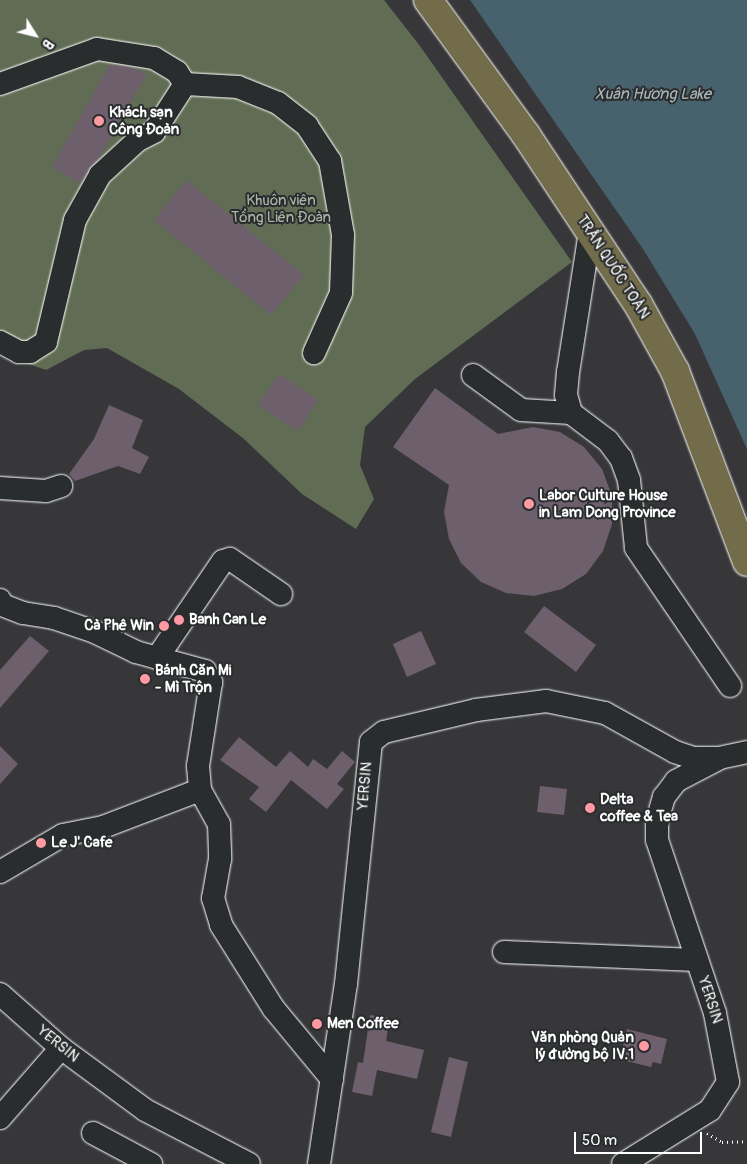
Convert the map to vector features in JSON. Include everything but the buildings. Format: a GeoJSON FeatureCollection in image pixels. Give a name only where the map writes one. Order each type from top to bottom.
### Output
{"type":"FeatureCollection","features":[{"type":"Feature","properties":{"kind":"main road","name":"TRẦN QUỐC TOẢN"},"geometry":{"type":"LineString","coordinates":[[428,0],[521,127],[638,304],[675,371],[747,562]]}},
{"type":"Feature","properties":{"kind":"street"},"geometry":{"type":"LineString","coordinates":[[0,84],[97,49],[154,58],[177,72],[185,84]]}},
{"type":"Feature","properties":{"kind":"street"},"geometry":{"type":"LineString","coordinates":[[0,342],[30,352],[46,342],[75,220],[100,176],[138,140],[154,132],[185,84]]}},
{"type":"Feature","properties":{"kind":"street"},"geometry":{"type":"LineString","coordinates":[[185,84],[238,87],[278,103],[308,126],[330,161],[343,235],[340,293],[314,353]]}},
{"type":"Feature","properties":{"kind":"street"},"geometry":{"type":"LineString","coordinates":[[571,413],[566,395],[568,372],[590,232]]}},
{"type":"Feature","properties":{"kind":"street"},"geometry":{"type":"LineString","coordinates":[[473,375],[521,410],[571,413],[608,441],[621,458],[629,480],[636,548],[730,686]]}},
{"type":"Feature","properties":{"kind":"street"},"geometry":{"type":"LineString","coordinates":[[0,488],[46,491],[61,486]]}},
{"type":"Feature","properties":{"kind":"street"},"geometry":{"type":"LineString","coordinates":[[157,658],[223,561],[230,560],[281,594]]}},
{"type":"Feature","properties":{"kind":"street"},"geometry":{"type":"LineString","coordinates":[[1,604],[71,624],[157,658],[205,671],[211,682],[198,766],[200,790],[219,824],[220,852],[213,898],[221,925],[274,1009],[332,1079]]}},
{"type":"Feature","properties":{"kind":"street","name":"YERSIN"},"geometry":{"type":"LineString","coordinates":[[319,1164],[332,1079],[371,742],[384,732],[524,701],[546,701],[597,711],[675,752],[694,758],[719,758],[747,752]]}},
{"type":"Feature","properties":{"kind":"street","name":"YERSIN"},"geometry":{"type":"LineString","coordinates":[[623,1164],[710,1110],[728,1082],[724,1046],[697,960],[662,860],[657,821],[664,797],[676,781],[719,758]]}},
{"type":"Feature","properties":{"kind":"street"},"geometry":{"type":"LineString","coordinates":[[0,872],[62,835],[103,827],[200,790]]}},
{"type":"Feature","properties":{"kind":"street"},"geometry":{"type":"LineString","coordinates":[[504,952],[697,960]]}},
{"type":"Feature","properties":{"kind":"street","name":"YERSIN"},"geometry":{"type":"LineString","coordinates":[[0,994],[61,1048],[145,1110],[249,1164]]}},
{"type":"Feature","properties":{"kind":"street"},"geometry":{"type":"LineString","coordinates":[[0,1118],[61,1048]]}},
{"type":"Feature","properties":{"kind":"street"},"geometry":{"type":"LineString","coordinates":[[93,1133],[151,1164]]}},
{"type":"Feature","properties":{"kind":"green space","name":"Khuôn viên Tổng Liên Đoàn"},"geometry":{"type":"Polygon","coordinates":[[[0,0],[384,0],[420,46],[572,262],[415,379],[365,427],[360,465],[374,499],[356,529],[302,494],[244,439],[179,389],[107,348],[84,350],[46,370],[0,354],[0,0]]]}},
{"type":"Feature","properties":{"kind":"water","name":"Xuân Hương Lake"},"geometry":{"type":"Polygon","coordinates":[[[470,0],[747,0],[747,449],[695,334],[643,249],[470,0]]]}},
{"type":"Feature","properties":{"kind":"place","name":"Khách sạn Công Đoàn"},"geometry":{"type":"Point","coordinates":[99,121]}},
{"type":"Feature","properties":{"kind":"place","name":"Labor Culture House in Lam Dong Province"},"geometry":{"type":"Point","coordinates":[529,504]}},
{"type":"Feature","properties":{"kind":"place","name":"Banh Can Le"},"geometry":{"type":"Point","coordinates":[179,620]}},
{"type":"Feature","properties":{"kind":"place","name":"Cà Phê Win"},"geometry":{"type":"Point","coordinates":[164,626]}},
{"type":"Feature","properties":{"kind":"place","name":"Bánh Căn Mi - Mì Trộn"},"geometry":{"type":"Point","coordinates":[145,679]}},
{"type":"Feature","properties":{"kind":"place","name":"Delta coffee & Tea"},"geometry":{"type":"Point","coordinates":[590,808]}},
{"type":"Feature","properties":{"kind":"place","name":"Le J' Cafe"},"geometry":{"type":"Point","coordinates":[41,843]}},
{"type":"Feature","properties":{"kind":"place","name":"Men Coffee"},"geometry":{"type":"Point","coordinates":[317,1024]}},
{"type":"Feature","properties":{"kind":"place","name":"Văn phòng Quản lý đường bộ IV.1"},"geometry":{"type":"Point","coordinates":[644,1046]}}]}
